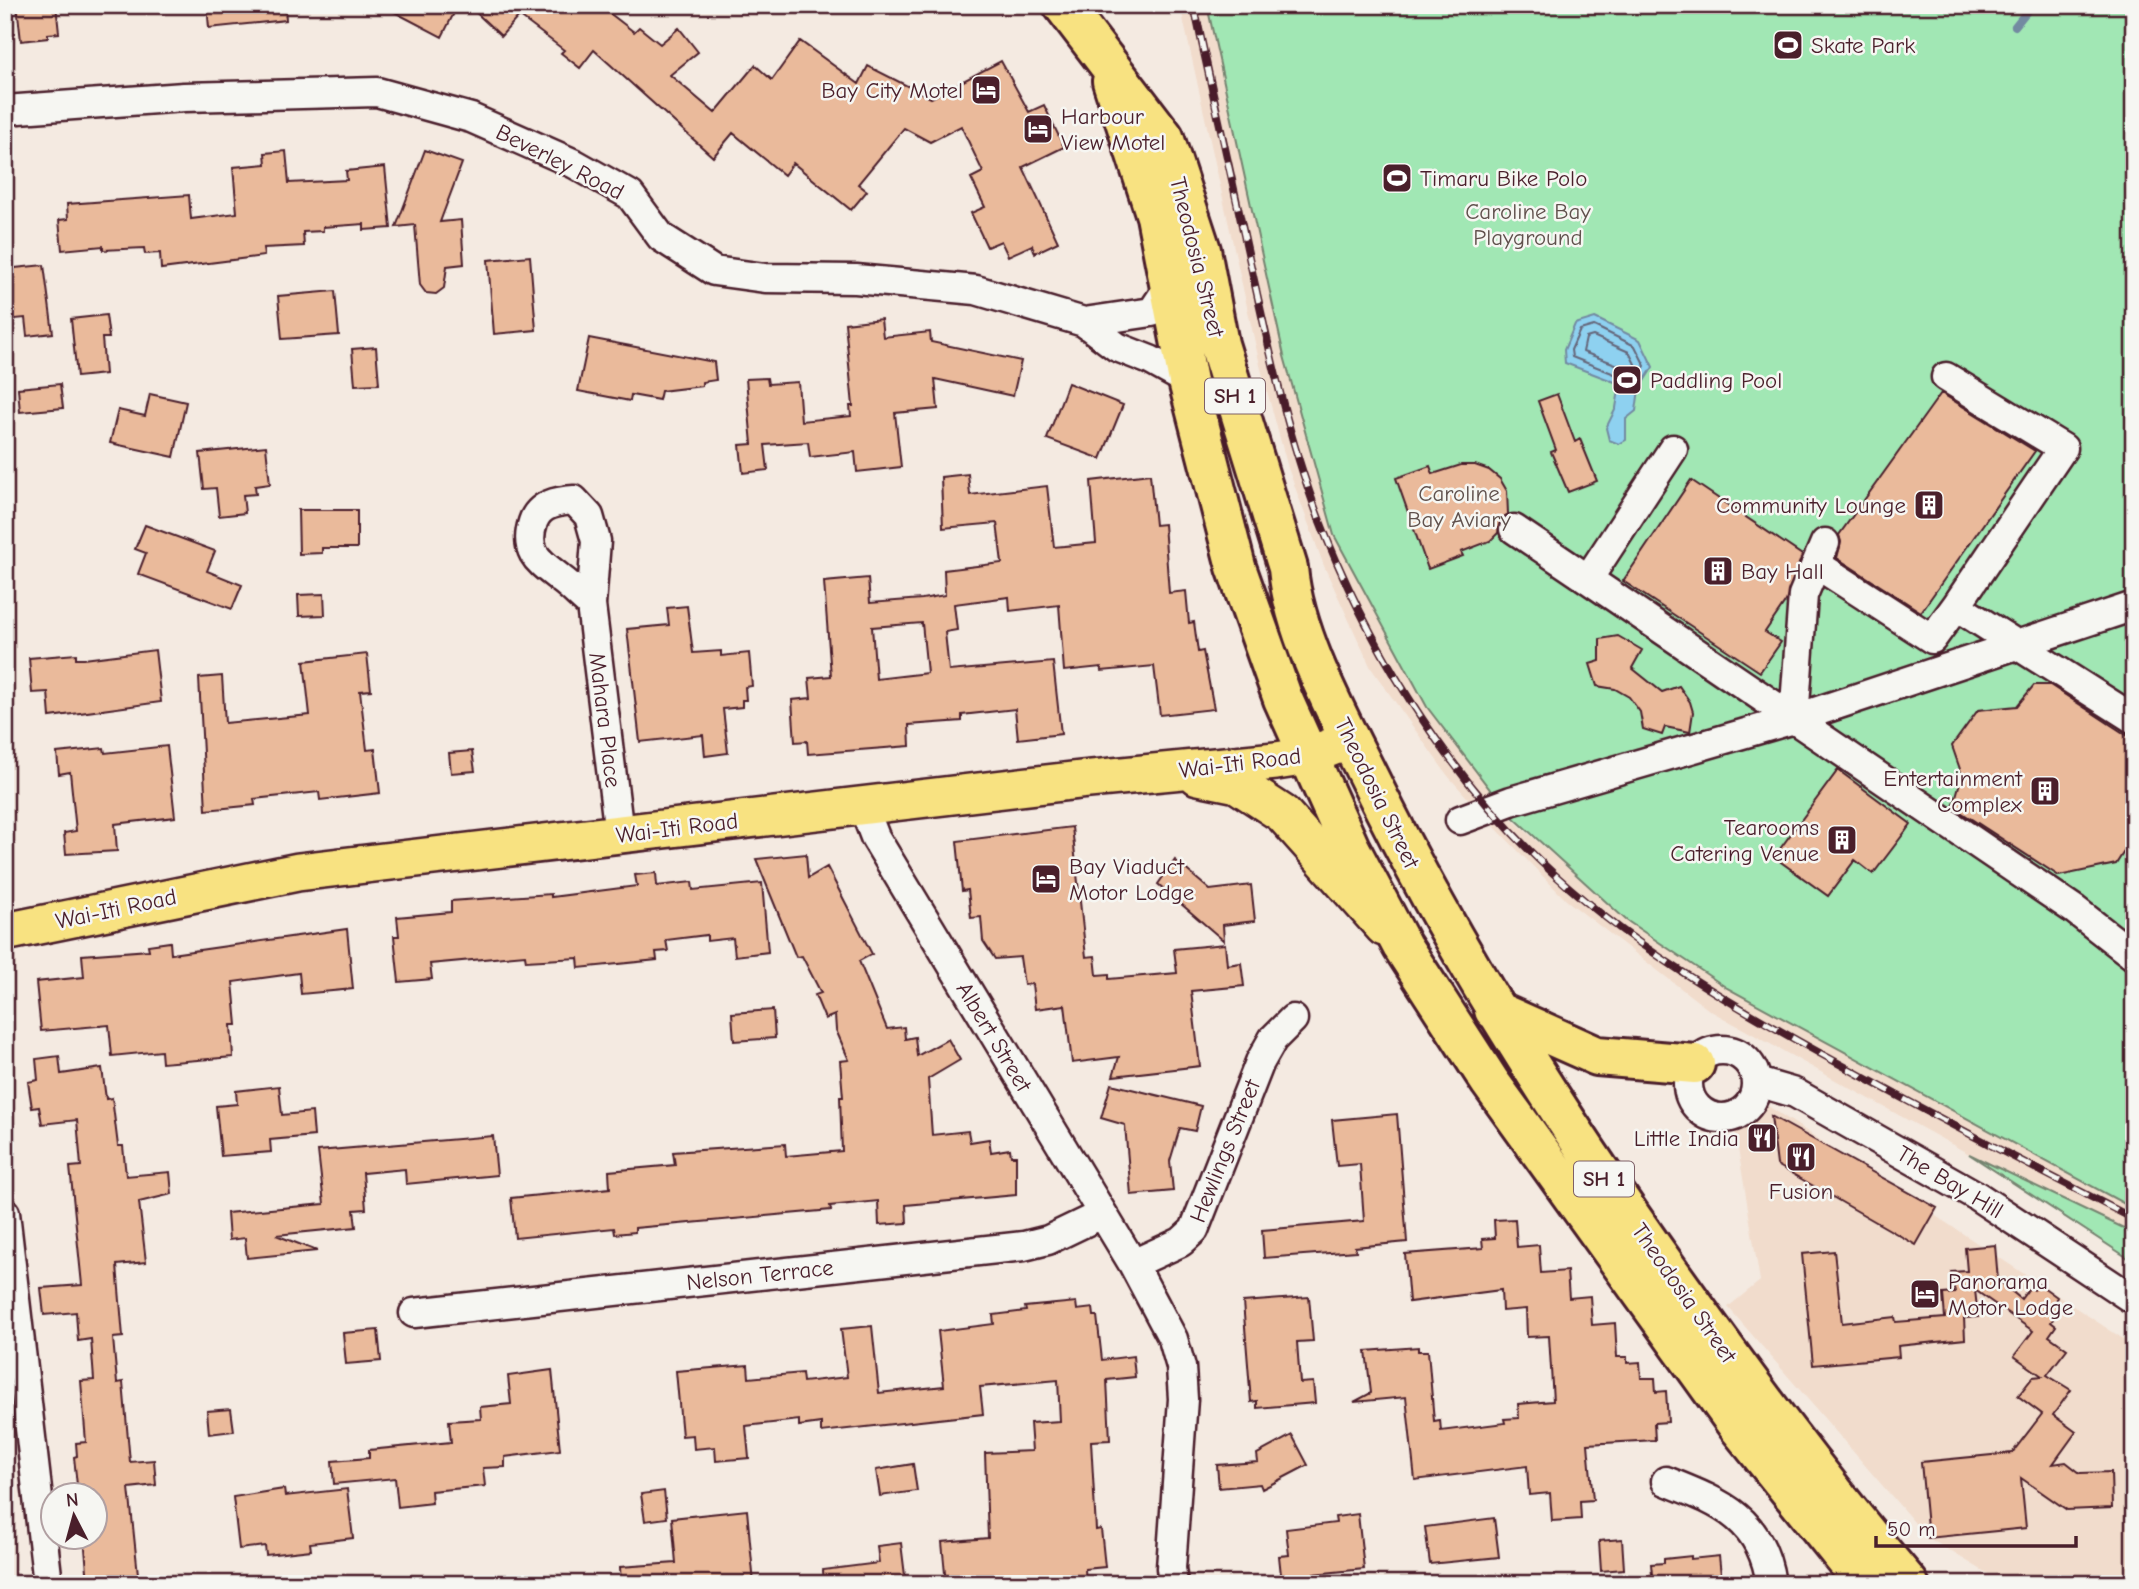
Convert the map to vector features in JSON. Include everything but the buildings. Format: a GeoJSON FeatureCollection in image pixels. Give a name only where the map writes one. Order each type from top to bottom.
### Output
{"type":"FeatureCollection","features":[{"type":"Feature","properties":{"kind":"highway","name":"SH 1"},"geometry":{"type":"LineString","coordinates":[[1063,5],[1107,63]]}},
{"type":"Feature","properties":{"kind":"highway","name":"Theodosia Street"},"geometry":{"type":"LineString","coordinates":[[1107,63],[1130,143],[1156,216],[1188,381],[1236,567],[1283,699],[1350,849],[1402,946],[1490,1082],[1705,1381],[1889,1578]]}},
{"type":"Feature","properties":{"kind":"highway","name":"Theodosia Street"},"geometry":{"type":"LineString","coordinates":[[1107,63],[1164,137],[1201,250],[1219,344],[1288,568],[1290,591],[1324,685],[1412,865],[1494,1010],[1561,1117],[1889,1578]]}},
{"type":"Feature","properties":{"kind":"highway"},"geometry":{"type":"LineString","coordinates":[[1494,1010],[1598,1056],[1695,1063]]}},
{"type":"Feature","properties":{"kind":"highway"},"geometry":{"type":"LineString","coordinates":[[1889,1578],[1926,1584]]}},
{"type":"Feature","properties":{"kind":"main road","name":"Wai-Iti Road"},"geometry":{"type":"LineString","coordinates":[[5,932],[298,873],[1308,756],[1350,740]]}},
{"type":"Feature","properties":{"kind":"main road"},"geometry":{"type":"LineString","coordinates":[[1179,771],[1237,784],[1283,814],[1402,946]]}},
{"type":"Feature","properties":{"kind":"street","name":"Beverley Road"},"geometry":{"type":"LineString","coordinates":[[5,110],[184,97],[377,92],[471,118],[575,164],[630,195],[661,237],[714,271],[765,278],[856,279],[976,290],[1084,323],[1117,347],[1150,360],[1188,381]]}},
{"type":"Feature","properties":{"kind":"street","name":"Beverley Road"},"geometry":{"type":"LineString","coordinates":[[1084,323],[1152,312],[1170,285]]}},
{"type":"Feature","properties":{"kind":"street"},"geometry":{"type":"LineString","coordinates":[[1794,719],[1803,595],[1821,554],[1932,639],[2063,448],[1946,377]]}},
{"type":"Feature","properties":{"kind":"street"},"geometry":{"type":"LineString","coordinates":[[1588,579],[1673,449]]}},
{"type":"Feature","properties":{"kind":"street"},"geometry":{"type":"LineString","coordinates":[[1514,529],[2075,910],[2134,956]]}},
{"type":"Feature","properties":{"kind":"street","name":"Mahara Place"},"geometry":{"type":"LineString","coordinates":[[591,605],[619,834]]}},
{"type":"Feature","properties":{"kind":"street"},"geometry":{"type":"LineString","coordinates":[[1956,606],[2134,719]]}},
{"type":"Feature","properties":{"kind":"street"},"geometry":{"type":"LineString","coordinates":[[1460,820],[1511,801],[1794,719],[2134,606]]}},
{"type":"Feature","properties":{"kind":"street","name":"Albert Street"},"geometry":{"type":"LineString","coordinates":[[863,806],[874,837],[1100,1215],[1133,1264]]}},
{"type":"Feature","properties":{"kind":"street","name":"Hewlings Street"},"geometry":{"type":"LineString","coordinates":[[1133,1264],[1181,1242],[1194,1230],[1261,1062],[1273,1039],[1293,1019]]}},
{"type":"Feature","properties":{"kind":"street"},"geometry":{"type":"LineString","coordinates":[[1732,1051],[1749,1063],[1757,1082],[1752,1103],[1744,1111],[1724,1118],[1711,1117],[1700,1110],[1688,1088],[1695,1063],[1712,1052],[1732,1051]]}},
{"type":"Feature","properties":{"kind":"street","name":"The Bay Hill"},"geometry":{"type":"LineString","coordinates":[[1757,1082],[1795,1093],[1977,1196],[2134,1300]]}},
{"type":"Feature","properties":{"kind":"street"},"geometry":{"type":"LineString","coordinates":[[5,1213],[48,1584]]}},
{"type":"Feature","properties":{"kind":"street","name":"Nelson Terrace"},"geometry":{"type":"LineString","coordinates":[[414,1313],[1024,1246],[1048,1240],[1100,1215]]}},
{"type":"Feature","properties":{"kind":"street"},"geometry":{"type":"LineString","coordinates":[[1133,1264],[1173,1339],[1181,1367],[1183,1399],[1171,1568],[1173,1584]]}},
{"type":"Feature","properties":{"kind":"street"},"geometry":{"type":"LineString","coordinates":[[1665,1481],[1714,1500],[1734,1513],[1755,1534],[1768,1559],[1771,1584]]}},
{"type":"Feature","properties":{"kind":"shaded area"},"geometry":{"type":"Polygon","coordinates":[[[1180,5],[1207,5],[1284,356],[1334,535],[1427,707],[1495,796],[1485,796],[1474,805],[1448,776],[1371,668],[1324,566],[1288,468],[1260,365],[1180,5]]]}},
{"type":"Feature","properties":{"kind":"shaded area"},"geometry":{"type":"Polygon","coordinates":[[[1504,812],[1626,920],[1727,988],[2134,1209],[2134,1233],[1969,1154],[1709,1010],[1566,900],[1491,823],[1504,812]]]}},
{"type":"Feature","properties":{"kind":"shaded area"},"geometry":{"type":"Polygon","coordinates":[[[1768,1106],[2134,1346],[2134,1584],[2005,1584],[1927,1537],[1728,1307],[1760,1281],[1734,1124],[1768,1106]]]}},
{"type":"Feature","properties":{"kind":"green space"},"geometry":{"type":"Polygon","coordinates":[[[1207,5],[2134,5],[2134,1209],[1727,988],[1626,920],[1512,816],[1495,796],[1427,707],[1334,535],[1284,356],[1207,5]]]}},
{"type":"Feature","properties":{"kind":"green space"},"geometry":{"type":"Polygon","coordinates":[[[1969,1154],[2134,1233],[2134,1262],[1969,1154]]]}},
{"type":"Feature","properties":{"kind":"water","name":"Paddling Pool"},"geometry":{"type":"Polygon","coordinates":[[[1595,318],[1640,340],[1653,367],[1639,389],[1636,411],[1626,419],[1626,440],[1619,444],[1609,440],[1606,428],[1616,408],[1620,384],[1565,363],[1564,350],[1575,324],[1595,318]]]}},
{"type":"Feature","properties":{"kind":"waterway"},"geometry":{"type":"LineString","coordinates":[[2015,26],[2032,5]]}},
{"type":"Feature","properties":{"kind":"railway"},"geometry":{"type":"LineString","coordinates":[[1194,5],[1272,359],[1307,485],[1337,563],[1383,655],[1438,742],[1469,783],[1538,859],[1572,890],[1680,971],[1836,1062],[2134,1219]]}},
{"type":"Feature","properties":{"kind":"place","name":"Skate Park"},"geometry":{"type":"Point","coordinates":[1788,45]}},
{"type":"Feature","properties":{"kind":"place","name":"Bay City Motel"},"geometry":{"type":"Point","coordinates":[986,90]}},
{"type":"Feature","properties":{"kind":"place","name":"Harbour View Motel"},"geometry":{"type":"Point","coordinates":[1038,129]}},
{"type":"Feature","properties":{"kind":"place","name":"Timaru Bike Polo"},"geometry":{"type":"Point","coordinates":[1397,178]}},
{"type":"Feature","properties":{"kind":"place","name":"Paddling Pool"},"geometry":{"type":"Point","coordinates":[1627,380]}},
{"type":"Feature","properties":{"kind":"place","name":"Community Lounge"},"geometry":{"type":"Point","coordinates":[1929,505]}},
{"type":"Feature","properties":{"kind":"place","name":"Bay Hall"},"geometry":{"type":"Point","coordinates":[1718,571]}},
{"type":"Feature","properties":{"kind":"place","name":"Entertainment Complex"},"geometry":{"type":"Point","coordinates":[2045,791]}},
{"type":"Feature","properties":{"kind":"place","name":"Tearooms Catering Venue"},"geometry":{"type":"Point","coordinates":[1842,840]}},
{"type":"Feature","properties":{"kind":"place","name":"Bay Viaduct Motor Lodge"},"geometry":{"type":"Point","coordinates":[1046,879]}},
{"type":"Feature","properties":{"kind":"place","name":"Little India"},"geometry":{"type":"Point","coordinates":[1762,1138]}},
{"type":"Feature","properties":{"kind":"place","name":"Fusion"},"geometry":{"type":"Point","coordinates":[1801,1157]}},
{"type":"Feature","properties":{"kind":"place","name":"Panorama Motor Lodge"},"geometry":{"type":"Point","coordinates":[1925,1294]}},
{"type":"Feature","properties":{"kind":"park label","name":"Caroline Bay Playground"},"geometry":{"type":"Point","coordinates":[1528,224]}},
{"type":"Feature","properties":{"kind":"park label","name":"Caroline Bay Aviary"},"geometry":{"type":"Point","coordinates":[1459,506]}}]}
